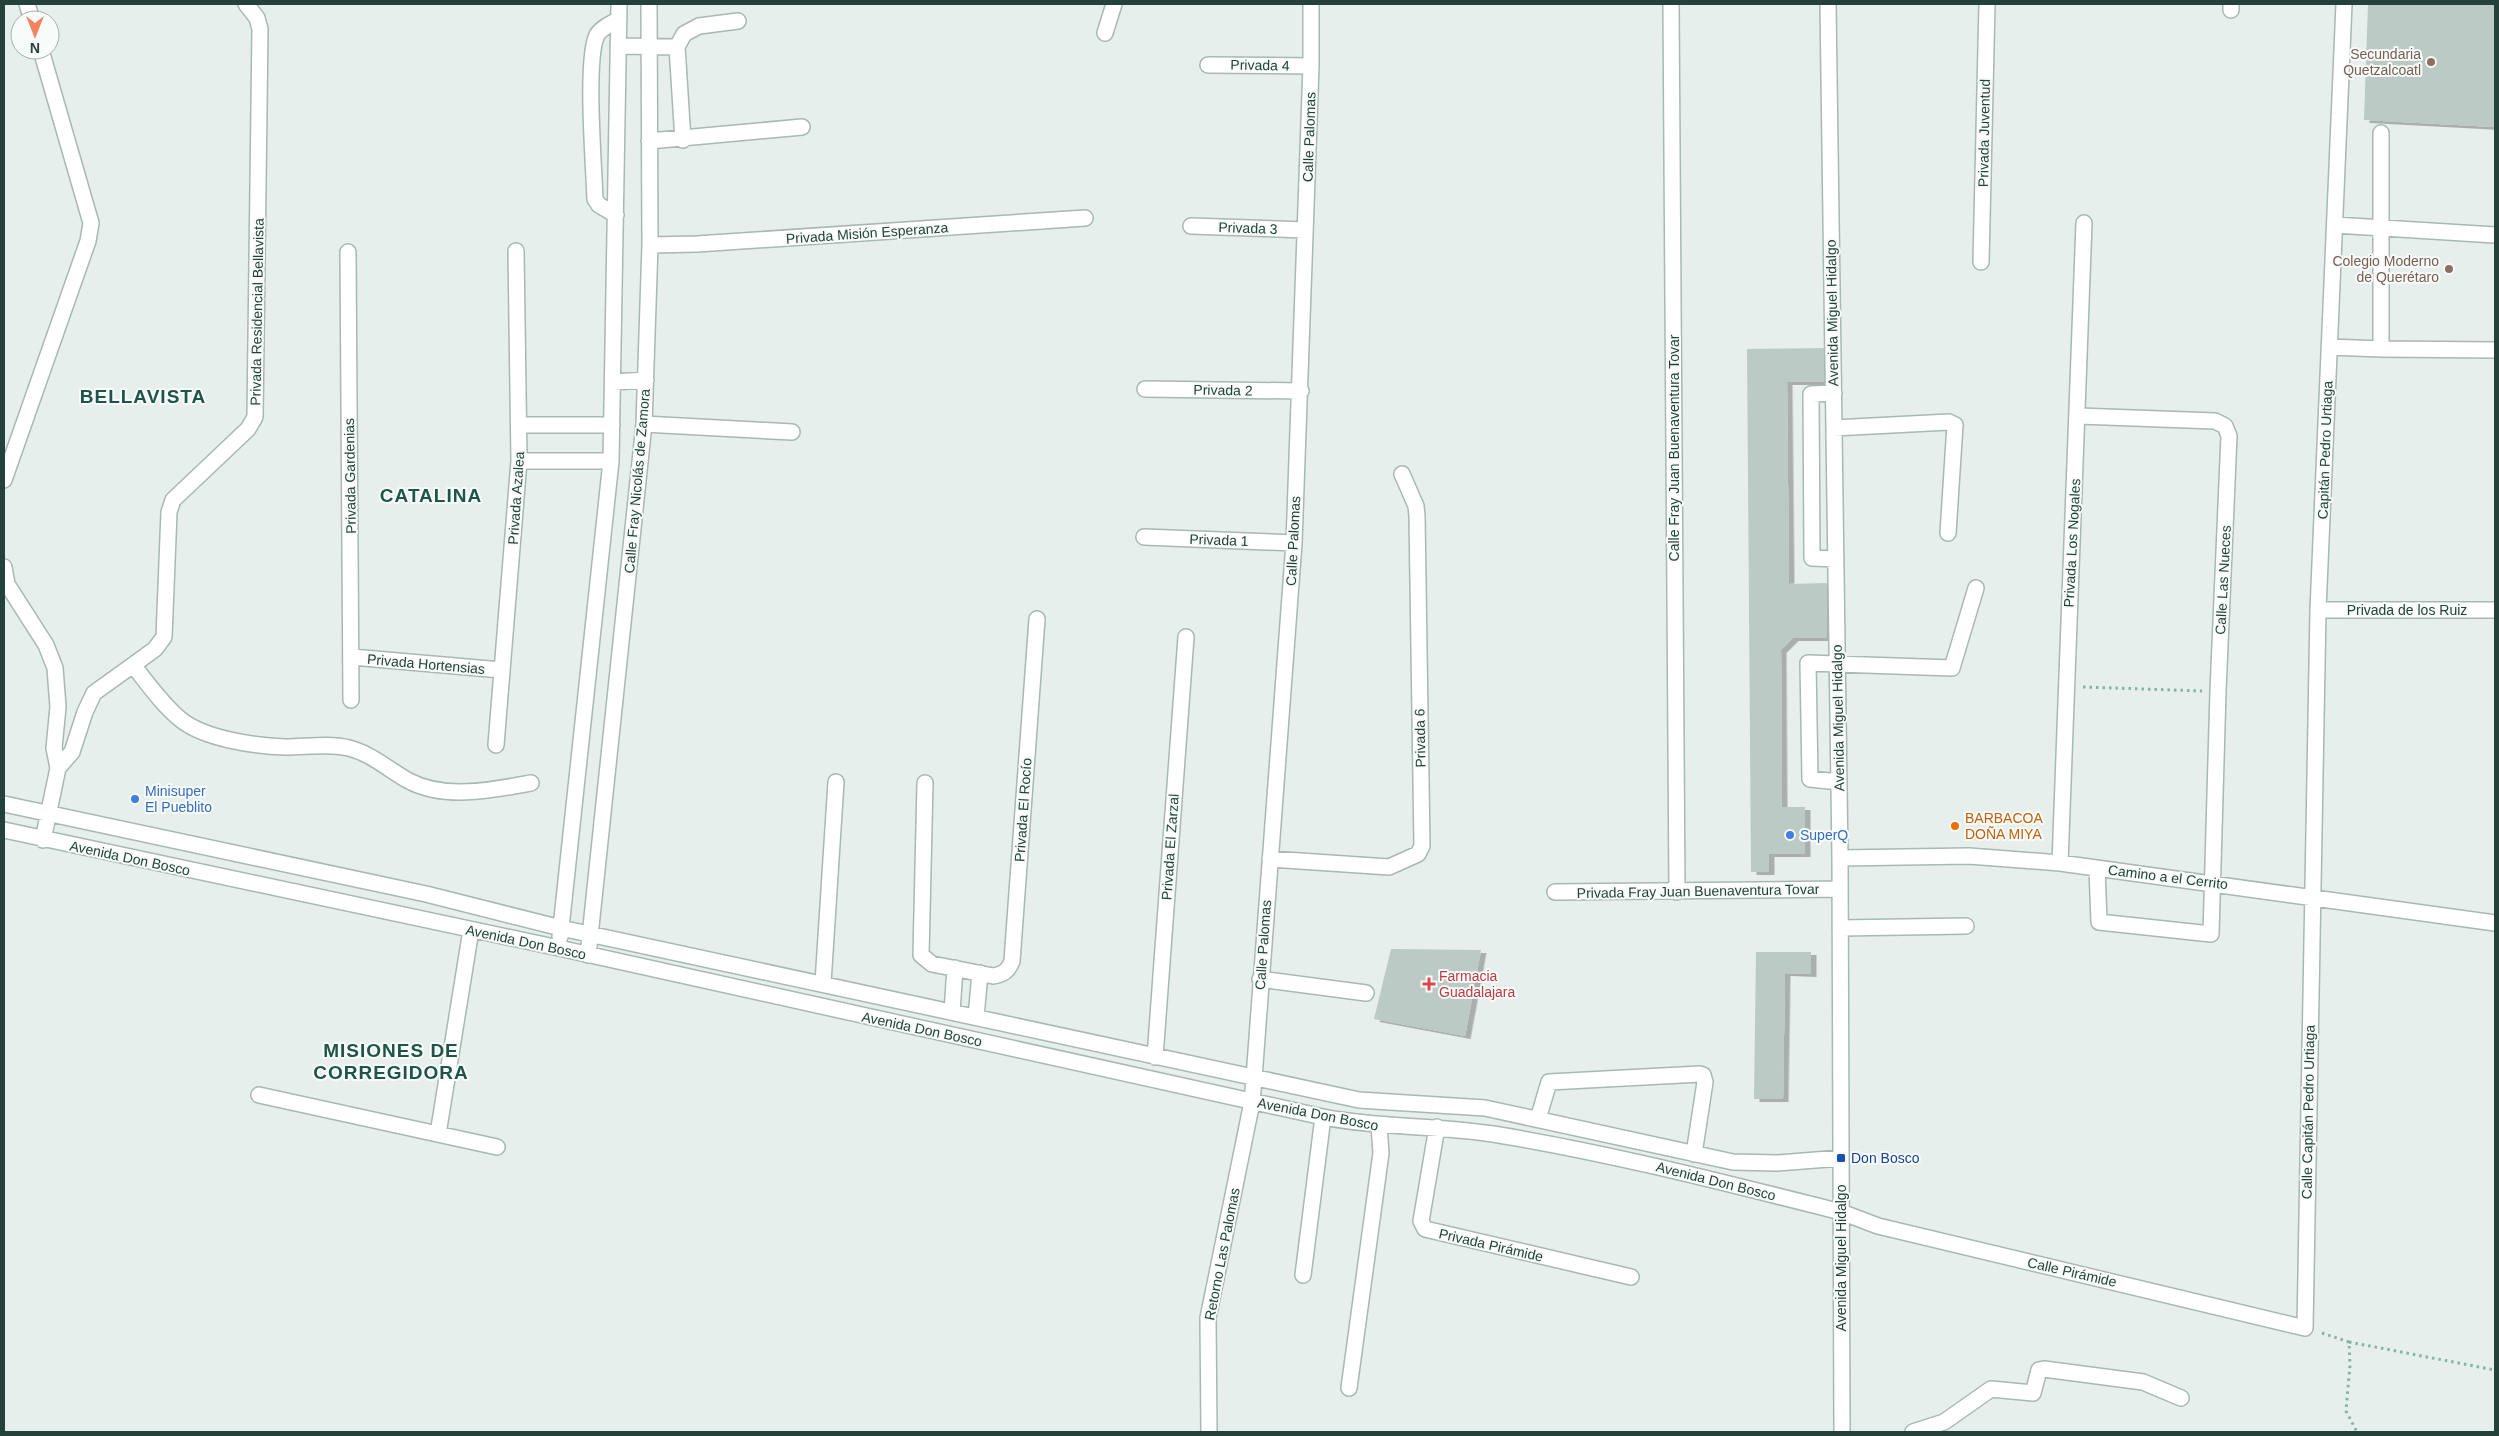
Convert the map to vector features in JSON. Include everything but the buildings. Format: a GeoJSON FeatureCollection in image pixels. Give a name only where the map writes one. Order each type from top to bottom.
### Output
{"type":"FeatureCollection","features":[{"type":"Feature","properties":{"kind":"street","name":"Privada Residencial Bellavista"},"geometry":{"type":"LineString","coordinates":[[58,768],[72,752],[85,712],[94,693],[155,649],[164,637],[169,512],[173,500],[248,429],[255,417],[260,29],[257,18],[246,4]]}},
{"type":"Feature","properties":{"kind":"street","name":"Calle Fray Nicolás de Zamora"},"geometry":{"type":"LineString","coordinates":[[559,948],[612,461],[619,4]]}},
{"type":"Feature","properties":{"kind":"street","name":"Calle Fray Nicolás de Zamora"},"geometry":{"type":"LineString","coordinates":[[588,955],[588,932],[644,424],[650,245],[649,4]]}},
{"type":"Feature","properties":{"kind":"street"},"geometry":{"type":"LineString","coordinates":[[1105,33],[1114,4]]}},
{"type":"Feature","properties":{"kind":"street","name":"Calle Palomas"},"geometry":{"type":"LineString","coordinates":[[1254,1078],[1294,543],[1301,391],[1311,66],[1311,4]]}},
{"type":"Feature","properties":{"kind":"street","name":"Calle Fray Juan Buenaventura Tovar"},"geometry":{"type":"LineString","coordinates":[[1671,4],[1677,892]]}},
{"type":"Feature","properties":{"kind":"street","name":"Avenida Miguel Hidalgo"},"geometry":{"type":"LineString","coordinates":[[1828,4],[1840,858],[1842,1432]]}},
{"type":"Feature","properties":{"kind":"street","name":"Privada Juventud"},"geometry":{"type":"LineString","coordinates":[[1981,262],[1987,4]]}},
{"type":"Feature","properties":{"kind":"street","name":"Capitán Pedro Urtiaga"},"geometry":{"type":"LineString","coordinates":[[2312,897],[2318,610],[2344,4]]}},
{"type":"Feature","properties":{"kind":"street"},"geometry":{"type":"LineString","coordinates":[[616,215],[598,205],[594,199],[592,101],[594,44],[598,32],[619,19]]}},
{"type":"Feature","properties":{"kind":"street"},"geometry":{"type":"LineString","coordinates":[[683,140],[677,47],[684,34],[699,26],[738,21]]}},
{"type":"Feature","properties":{"kind":"street"},"geometry":{"type":"LineString","coordinates":[[618,46],[677,47]]}},
{"type":"Feature","properties":{"kind":"street"},"geometry":{"type":"LineString","coordinates":[[4,480],[88,241],[91,223],[44,60]]}},
{"type":"Feature","properties":{"kind":"street","name":"Privada 4"},"geometry":{"type":"LineString","coordinates":[[1208,65],[1311,66]]}},
{"type":"Feature","properties":{"kind":"street"},"geometry":{"type":"LineString","coordinates":[[650,141],[683,140],[802,127]]}},
{"type":"Feature","properties":{"kind":"street"},"geometry":{"type":"LineString","coordinates":[[2381,133],[2381,349]]}},
{"type":"Feature","properties":{"kind":"street","name":"Privada Misión Esperanza"},"geometry":{"type":"LineString","coordinates":[[650,245],[697,244],[1085,218]]}},
{"type":"Feature","properties":{"kind":"street","name":"Privada Los Nogales"},"geometry":{"type":"LineString","coordinates":[[2060,863],[2065,687],[2079,416],[2084,223]]}},
{"type":"Feature","properties":{"kind":"street"},"geometry":{"type":"LineString","coordinates":[[2335,225],[2495,235]]}},
{"type":"Feature","properties":{"kind":"street","name":"Privada 3"},"geometry":{"type":"LineString","coordinates":[[1191,226],[1305,230]]}},
{"type":"Feature","properties":{"kind":"street","name":"Privada Azalea"},"geometry":{"type":"LineString","coordinates":[[496,745],[519,460],[520,425],[516,251]]}},
{"type":"Feature","properties":{"kind":"street","name":"Privada Gardenias"},"geometry":{"type":"LineString","coordinates":[[348,252],[351,700]]}},
{"type":"Feature","properties":{"kind":"street"},"geometry":{"type":"LineString","coordinates":[[2330,347],[2495,350]]}},
{"type":"Feature","properties":{"kind":"street"},"geometry":{"type":"LineString","coordinates":[[613,382],[646,380]]}},
{"type":"Feature","properties":{"kind":"street","name":"Privada 2"},"geometry":{"type":"LineString","coordinates":[[1145,389],[1301,391]]}},
{"type":"Feature","properties":{"kind":"street"},"geometry":{"type":"LineString","coordinates":[[1834,393],[1811,394],[1812,558],[1836,559]]}},
{"type":"Feature","properties":{"kind":"street","name":"Calle Las Nueces"},"geometry":{"type":"LineString","coordinates":[[2079,416],[2215,421],[2221,422],[2228,431],[2211,934],[2099,922],[2096,868]]}},
{"type":"Feature","properties":{"kind":"street"},"geometry":{"type":"LineString","coordinates":[[1834,428],[1949,422],[1955,425],[1948,533]]}},
{"type":"Feature","properties":{"kind":"street"},"geometry":{"type":"LineString","coordinates":[[644,424],[792,432]]}},
{"type":"Feature","properties":{"kind":"street"},"geometry":{"type":"LineString","coordinates":[[520,425],[612,425]]}},
{"type":"Feature","properties":{"kind":"street"},"geometry":{"type":"LineString","coordinates":[[519,460],[612,461]]}},
{"type":"Feature","properties":{"kind":"street","name":"Privada 6"},"geometry":{"type":"LineString","coordinates":[[1270,859],[1389,867],[1418,854],[1422,846],[1417,516],[1416,506],[1402,474]]}},
{"type":"Feature","properties":{"kind":"street","name":"Privada 1"},"geometry":{"type":"LineString","coordinates":[[1144,537],[1294,543]]}},
{"type":"Feature","properties":{"kind":"street","name":"Privada Residencial Bellavista"},"geometry":{"type":"LineString","coordinates":[[4,567],[8,584],[46,645],[55,668],[58,708],[54,748],[58,768],[43,840]]}},
{"type":"Feature","properties":{"kind":"street"},"geometry":{"type":"LineString","coordinates":[[1839,782],[1810,779],[1808,663],[1952,668],[1976,588]]}},
{"type":"Feature","properties":{"kind":"street","name":"Privada de los Ruiz"},"geometry":{"type":"LineString","coordinates":[[2318,610],[2495,610]]}},
{"type":"Feature","properties":{"kind":"street","name":"Privada El Rocío"},"geometry":{"type":"LineString","coordinates":[[925,784],[919,948],[921,955],[925,961],[980,973],[1002,975],[1012,961],[1037,619]]}},
{"type":"Feature","properties":{"kind":"street","name":"Privada El Zarzal"},"geometry":{"type":"LineString","coordinates":[[1155,1057],[1186,637]]}},
{"type":"Feature","properties":{"kind":"street","name":"Privada Hortensias"},"geometry":{"type":"LineString","coordinates":[[352,657],[501,670]]}},
{"type":"Feature","properties":{"kind":"street"},"geometry":{"type":"LineString","coordinates":[[133,665],[166,706],[182,721],[202,731],[223,738],[279,747],[335,746],[349,748],[372,757],[410,781],[430,789],[477,791],[531,783]]}},
{"type":"Feature","properties":{"kind":"street"},"geometry":{"type":"LineString","coordinates":[[824,983],[836,782]]}},
{"type":"Feature","properties":{"kind":"street","name":"Avenida Don Bosco"},"geometry":{"type":"LineString","coordinates":[[4,804],[426,894],[561,928],[588,932],[1359,1100],[1485,1108],[1733,1162],[1777,1163],[1841,1158]]}},
{"type":"Feature","properties":{"kind":"street","name":"Avenida Don Bosco"},"geometry":{"type":"LineString","coordinates":[[4,830],[43,840],[559,948],[1323,1117],[1379,1126],[1436,1127],[1590,1151],[1841,1212]]}},
{"type":"Feature","properties":{"kind":"street","name":"Camino a el Cerrito"},"geometry":{"type":"LineString","coordinates":[[1840,858],[1969,856],[2060,863],[2495,922]]}},
{"type":"Feature","properties":{"kind":"street","name":"Privada Fray Juan Buenaventura Tovar"},"geometry":{"type":"LineString","coordinates":[[1555,892],[1840,890]]}},
{"type":"Feature","properties":{"kind":"street","name":"Calle Capitán Pedro Urtiaga"},"geometry":{"type":"LineString","coordinates":[[2304,1328],[2312,897]]}},
{"type":"Feature","properties":{"kind":"street"},"geometry":{"type":"LineString","coordinates":[[1840,928],[1966,926]]}},
{"type":"Feature","properties":{"kind":"street"},"geometry":{"type":"LineString","coordinates":[[438,1134],[471,930]]}},
{"type":"Feature","properties":{"kind":"street"},"geometry":{"type":"LineString","coordinates":[[952,1012],[955,968]]}},
{"type":"Feature","properties":{"kind":"street"},"geometry":{"type":"LineString","coordinates":[[976,1017],[980,973]]}},
{"type":"Feature","properties":{"kind":"street"},"geometry":{"type":"LineString","coordinates":[[1260,979],[1366,993]]}},
{"type":"Feature","properties":{"kind":"street"},"geometry":{"type":"LineString","coordinates":[[1538,1119],[1549,1082],[1700,1074],[1703,1075],[1705,1082],[1694,1154]]}},
{"type":"Feature","properties":{"kind":"street","name":"Retorno Las Palomas"},"geometry":{"type":"LineString","coordinates":[[1209,1432],[1208,1318],[1252,1102],[1254,1078]]}},
{"type":"Feature","properties":{"kind":"street"},"geometry":{"type":"LineString","coordinates":[[259,1095],[497,1147]]}},
{"type":"Feature","properties":{"kind":"street"},"geometry":{"type":"LineString","coordinates":[[1303,1275],[1323,1117]]}},
{"type":"Feature","properties":{"kind":"street"},"geometry":{"type":"LineString","coordinates":[[1349,1388],[1381,1153],[1379,1126]]}},
{"type":"Feature","properties":{"kind":"street","name":"Privada Pirámide"},"geometry":{"type":"LineString","coordinates":[[1436,1127],[1421,1220],[1425,1229],[1631,1277]]}},
{"type":"Feature","properties":{"kind":"street","name":"Calle Pirámide"},"geometry":{"type":"LineString","coordinates":[[1841,1212],[1878,1226],[2304,1328]]}},
{"type":"Feature","properties":{"kind":"street"},"geometry":{"type":"LineString","coordinates":[[1913,1432],[1944,1422],[1991,1389],[2033,1393],[2037,1374],[2039,1370],[2044,1369],[2143,1382],[2181,1398]]}},
{"type":"Feature","properties":{"kind":"path"},"geometry":{"type":"LineString","coordinates":[[2065,687],[2218,691]]}},
{"type":"Feature","properties":{"kind":"path"},"geometry":{"type":"LineString","coordinates":[[2304,1328],[2350,1342],[2495,1370]]}},
{"type":"Feature","properties":{"kind":"path"},"geometry":{"type":"LineString","coordinates":[[2350,1342],[2346,1411],[2357,1432]]}},
{"type":"Feature","properties":{"kind":"place","name":"Secundaria Quetzalcoatl"},"geometry":{"type":"Point","coordinates":[2431,62]}},
{"type":"Feature","properties":{"kind":"place","name":"Colegio Moderno de Querétaro"},"geometry":{"type":"Point","coordinates":[2449,269]}},
{"type":"Feature","properties":{"kind":"place","name":"Minisuper El Pueblito"},"geometry":{"type":"Point","coordinates":[135,799]}},
{"type":"Feature","properties":{"kind":"place","name":"BARBACOA DOÑA MIYA"},"geometry":{"type":"Point","coordinates":[1955,826]}},
{"type":"Feature","properties":{"kind":"place","name":"SuperQ"},"geometry":{"type":"Point","coordinates":[1790,835]}},
{"type":"Feature","properties":{"kind":"place","name":"Farmacia Guadalajara"},"geometry":{"type":"Point","coordinates":[1429,984]}},
{"type":"Feature","properties":{"kind":"place","name":"Don Bosco"},"geometry":{"type":"Point","coordinates":[1841,1158]}},
{"type":"Feature","properties":{"kind":"district","name":"BELLAVISTA"},"geometry":{"type":"Point","coordinates":[143,396]}},
{"type":"Feature","properties":{"kind":"district","name":"CATALINA"},"geometry":{"type":"Point","coordinates":[431,495]}},
{"type":"Feature","properties":{"kind":"district","name":"MISIONES DE CORREGIDORA"},"geometry":{"type":"Point","coordinates":[391,1061]}}]}
